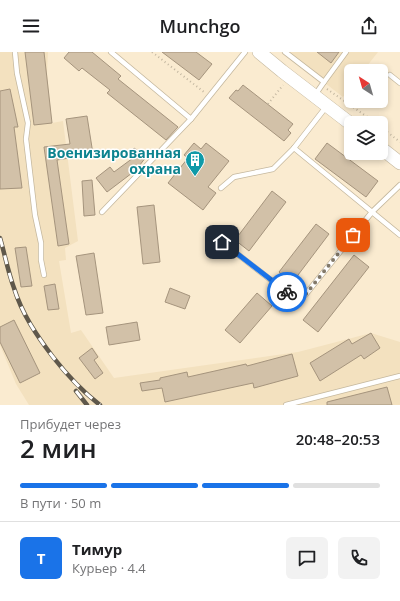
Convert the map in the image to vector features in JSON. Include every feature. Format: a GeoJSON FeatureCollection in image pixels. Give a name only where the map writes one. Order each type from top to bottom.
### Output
{"type":"FeatureCollection","features":[{"type":"Feature","properties":{"kind":"street"},"geometry":{"type":"LineString","coordinates":[[259,52],[344,119]]}},
{"type":"Feature","properties":{"kind":"street"},"geometry":{"type":"LineString","coordinates":[[388,154],[400,163]]}},
{"type":"Feature","properties":{"kind":"lane"},"geometry":{"type":"LineString","coordinates":[[15,52],[17,73],[28,123],[26,139],[35,215],[42,243],[41,260],[44,276]]}},
{"type":"Feature","properties":{"kind":"lane"},"geometry":{"type":"LineString","coordinates":[[111,52],[191,119]]}},
{"type":"Feature","properties":{"kind":"lane"},"geometry":{"type":"LineString","coordinates":[[102,212],[191,119],[245,52]]}},
{"type":"Feature","properties":{"kind":"lane"},"geometry":{"type":"LineString","coordinates":[[285,52],[324,82]]}},
{"type":"Feature","properties":{"kind":"lane"},"geometry":{"type":"LineString","coordinates":[[314,96],[346,52]]}},
{"type":"Feature","properties":{"kind":"lane"},"geometry":{"type":"LineString","coordinates":[[390,75],[400,83]]}},
{"type":"Feature","properties":{"kind":"lane"},"geometry":{"type":"LineString","coordinates":[[222,188],[234,177],[273,168],[294,148],[327,106]]}},
{"type":"Feature","properties":{"kind":"lane"},"geometry":{"type":"LineString","coordinates":[[294,148],[400,235]]}},
{"type":"Feature","properties":{"kind":"lane"},"geometry":{"type":"LineString","coordinates":[[222,242],[294,298],[301,298],[306,294],[372,212],[400,186]]}},
{"type":"Feature","properties":{"kind":"lane"},"geometry":{"type":"LineString","coordinates":[[286,405],[400,376]]}},
{"type":"Feature","properties":{"kind":"path"},"geometry":{"type":"LineString","coordinates":[[152,52],[210,96]]}},
{"type":"Feature","properties":{"kind":"path"},"geometry":{"type":"LineString","coordinates":[[268,104],[283,85]]}},
{"type":"Feature","properties":{"kind":"path"},"geometry":{"type":"LineString","coordinates":[[388,133],[400,142]]}},
{"type":"Feature","properties":{"kind":"shaded area"},"geometry":{"type":"Polygon","coordinates":[[[0,52],[48,52],[47,73],[52,123],[63,121],[78,241],[65,248],[66,260],[59,261],[71,333],[81,330],[114,378],[298,352],[371,333],[400,342],[400,405],[29,405],[16,384],[0,345],[0,52]]]}},
{"type":"Feature","properties":{"kind":"shaded area"},"geometry":{"type":"Polygon","coordinates":[[[285,52],[378,52],[369,64],[344,64],[343,97],[285,52]]]}},
{"type":"Feature","properties":{"kind":"building"},"geometry":{"type":"Polygon","coordinates":[[[25,52],[44,52],[52,123],[34,125],[25,52]]]}},
{"type":"Feature","properties":{"kind":"building"},"geometry":{"type":"Polygon","coordinates":[[[69,52],[92,52],[121,76],[118,79],[178,127],[166,140],[107,93],[110,90],[82,68],[79,71],[64,58],[69,52]]]}},
{"type":"Feature","properties":{"kind":"building"},"geometry":{"type":"Polygon","coordinates":[[[162,52],[196,52],[212,64],[199,80],[162,52]]]}},
{"type":"Feature","properties":{"kind":"building"},"geometry":{"type":"Polygon","coordinates":[[[317,52],[339,52],[331,63],[317,52]]]}},
{"type":"Feature","properties":{"kind":"building"},"geometry":{"type":"Polygon","coordinates":[[[243,85],[293,124],[288,130],[291,133],[284,141],[229,98],[243,85]]]}},
{"type":"Feature","properties":{"kind":"building"},"geometry":{"type":"Polygon","coordinates":[[[10,89],[18,127],[14,127],[22,188],[0,189],[0,91],[10,89]]]}},
{"type":"Feature","properties":{"kind":"building"},"geometry":{"type":"Polygon","coordinates":[[[87,116],[93,154],[57,160],[69,244],[58,246],[44,147],[70,144],[66,119],[87,116]]]}},
{"type":"Feature","properties":{"kind":"building","name":"Военизированная охрана"},"geometry":{"type":"Polygon","coordinates":[[[194,143],[201,149],[206,143],[229,161],[208,187],[216,193],[203,210],[168,183],[188,158],[184,155],[194,143]]]}},
{"type":"Feature","properties":{"kind":"building"},"geometry":{"type":"Polygon","coordinates":[[[327,143],[344,156],[344,160],[350,160],[378,181],[366,197],[315,159],[327,143]]]}},
{"type":"Feature","properties":{"kind":"building"},"geometry":{"type":"Polygon","coordinates":[[[134,148],[146,157],[136,170],[107,192],[96,178],[110,167],[114,172],[133,158],[129,155],[134,148]]]}},
{"type":"Feature","properties":{"kind":"building"},"geometry":{"type":"Polygon","coordinates":[[[92,180],[95,215],[84,216],[82,181],[92,180]]]}},
{"type":"Feature","properties":{"kind":"building"},"geometry":{"type":"Polygon","coordinates":[[[272,191],[286,202],[249,251],[235,240],[272,191]]]}},
{"type":"Feature","properties":{"kind":"building"},"geometry":{"type":"Polygon","coordinates":[[[154,205],[160,262],[143,264],[137,207],[154,205]]]}},
{"type":"Feature","properties":{"kind":"building"},"geometry":{"type":"Polygon","coordinates":[[[316,224],[329,234],[292,283],[279,272],[316,224]]]}},
{"type":"Feature","properties":{"kind":"building"},"geometry":{"type":"Polygon","coordinates":[[[26,247],[32,286],[21,287],[15,248],[26,247]]]}},
{"type":"Feature","properties":{"kind":"building"},"geometry":{"type":"Polygon","coordinates":[[[94,253],[103,313],[86,315],[76,256],[94,253]]]}},
{"type":"Feature","properties":{"kind":"building"},"geometry":{"type":"Polygon","coordinates":[[[354,255],[369,267],[318,332],[303,320],[354,255]]]}},
{"type":"Feature","properties":{"kind":"building"},"geometry":{"type":"Polygon","coordinates":[[[55,284],[59,309],[48,310],[44,286],[55,284]]]}},
{"type":"Feature","properties":{"kind":"building"},"geometry":{"type":"Polygon","coordinates":[[[170,288],[190,296],[185,309],[165,302],[170,288]]]}},
{"type":"Feature","properties":{"kind":"building"},"geometry":{"type":"Polygon","coordinates":[[[257,293],[272,306],[240,343],[225,330],[257,293]]]}},
{"type":"Feature","properties":{"kind":"building"},"geometry":{"type":"Polygon","coordinates":[[[14,320],[40,373],[20,383],[0,342],[0,327],[14,320]]]}},
{"type":"Feature","properties":{"kind":"building"},"geometry":{"type":"Polygon","coordinates":[[[137,322],[140,340],[109,345],[106,327],[137,322]]]}},
{"type":"Feature","properties":{"kind":"building"},"geometry":{"type":"Polygon","coordinates":[[[371,333],[380,348],[364,359],[361,355],[320,381],[310,363],[349,339],[352,344],[371,333]]]}},
{"type":"Feature","properties":{"kind":"building"},"geometry":{"type":"Polygon","coordinates":[[[92,348],[98,357],[94,360],[103,373],[95,379],[79,358],[92,348]]]}},
{"type":"Feature","properties":{"kind":"building"},"geometry":{"type":"Polygon","coordinates":[[[292,354],[298,376],[254,388],[253,383],[165,402],[162,388],[142,391],[140,383],[160,380],[160,378],[187,372],[188,377],[246,364],[247,366],[292,354]]]}},
{"type":"Feature","properties":{"kind":"building"},"geometry":{"type":"Polygon","coordinates":[[[387,387],[392,405],[327,405],[327,402],[387,387]]]}},
{"type":"Feature","properties":{"kind":"railway"},"geometry":{"type":"LineString","coordinates":[[0,238],[17,298],[30,324],[64,370],[93,400],[100,405]]}},
{"type":"Feature","properties":{"kind":"railway"},"geometry":{"type":"LineString","coordinates":[[76,391],[87,405]]}},
{"type":"Feature","properties":{"kind":"way so far"},"geometry":{"type":"LineString","coordinates":[[287,292],[294,298],[301,298],[306,294],[353,235]]}},
{"type":"Feature","properties":{"kind":"place","name":"Военизированная охрана"},"geometry":{"type":"Point","coordinates":[195,177]}},
{"type":"Feature","properties":{"kind":"route"},"geometry":{"type":"LineString","coordinates":[[222,242],[287,292]]}}]}
